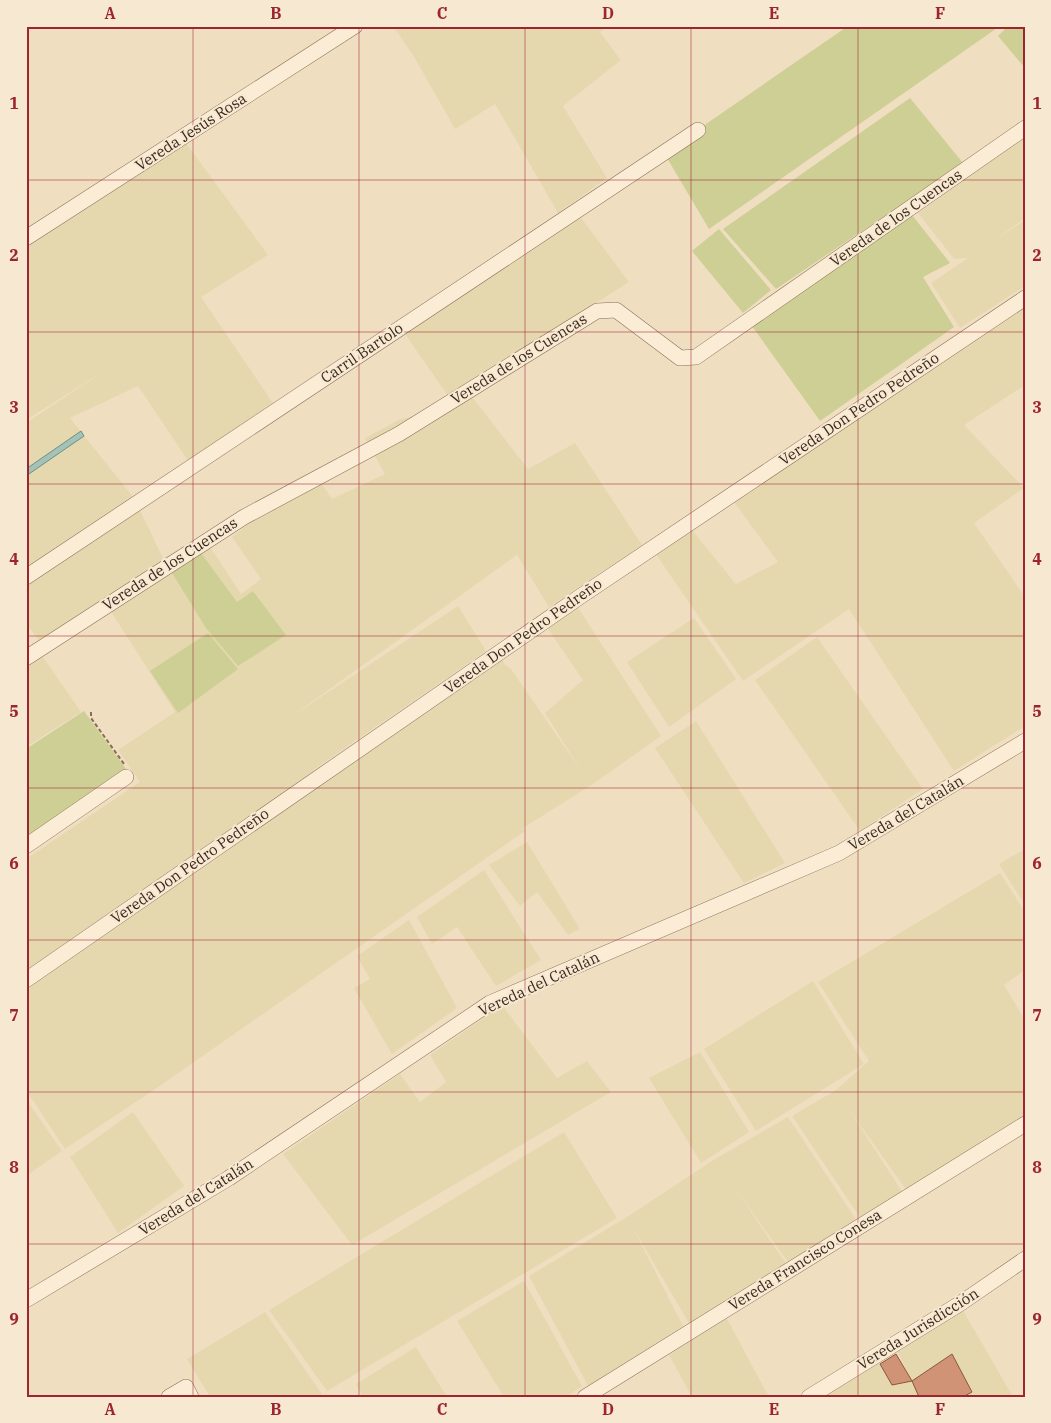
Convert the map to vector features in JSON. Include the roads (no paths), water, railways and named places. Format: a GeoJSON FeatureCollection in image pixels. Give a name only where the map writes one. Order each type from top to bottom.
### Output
{"type":"FeatureCollection","features":[{"type":"Feature","properties":{"kind":"street","name":"Vereda Jesús Rosa"},"geometry":{"type":"LineString","coordinates":[[26,238],[355,26]]}},
{"type":"Feature","properties":{"kind":"street","name":"Vereda de los Cuencas"},"geometry":{"type":"LineString","coordinates":[[26,658],[244,517],[399,434],[597,311],[616,310],[680,358],[696,357],[1025,128]]}},
{"type":"Feature","properties":{"kind":"street","name":"Carril Bartolo"},"geometry":{"type":"LineString","coordinates":[[26,576],[698,130]]}},
{"type":"Feature","properties":{"kind":"street","name":"Vereda Don Pedro Pedreño"},"geometry":{"type":"LineString","coordinates":[[26,980],[581,596],[1025,298]]}},
{"type":"Feature","properties":{"kind":"street","name":"Vereda del Catalán"},"geometry":{"type":"LineString","coordinates":[[26,1300],[229,1178],[490,1003],[839,853],[1025,741]]}},
{"type":"Feature","properties":{"kind":"street"},"geometry":{"type":"LineString","coordinates":[[26,846],[126,772]]}},
{"type":"Feature","properties":{"kind":"street","name":"Vereda Francisco Conesa"},"geometry":{"type":"LineString","coordinates":[[584,1397],[1025,1124]]}},
{"type":"Feature","properties":{"kind":"street","name":"Vereda Jurisdicción"},"geometry":{"type":"LineString","coordinates":[[809,1397],[961,1302],[1025,1258]]}},
{"type":"Feature","properties":{"kind":"street"},"geometry":{"type":"LineString","coordinates":[[170,1397],[188,1392]]}},
{"type":"Feature","properties":{"kind":"water"},"geometry":{"type":"Polygon","coordinates":[[[81,431],[84,436],[26,476],[26,469],[81,431]]]}}]}
